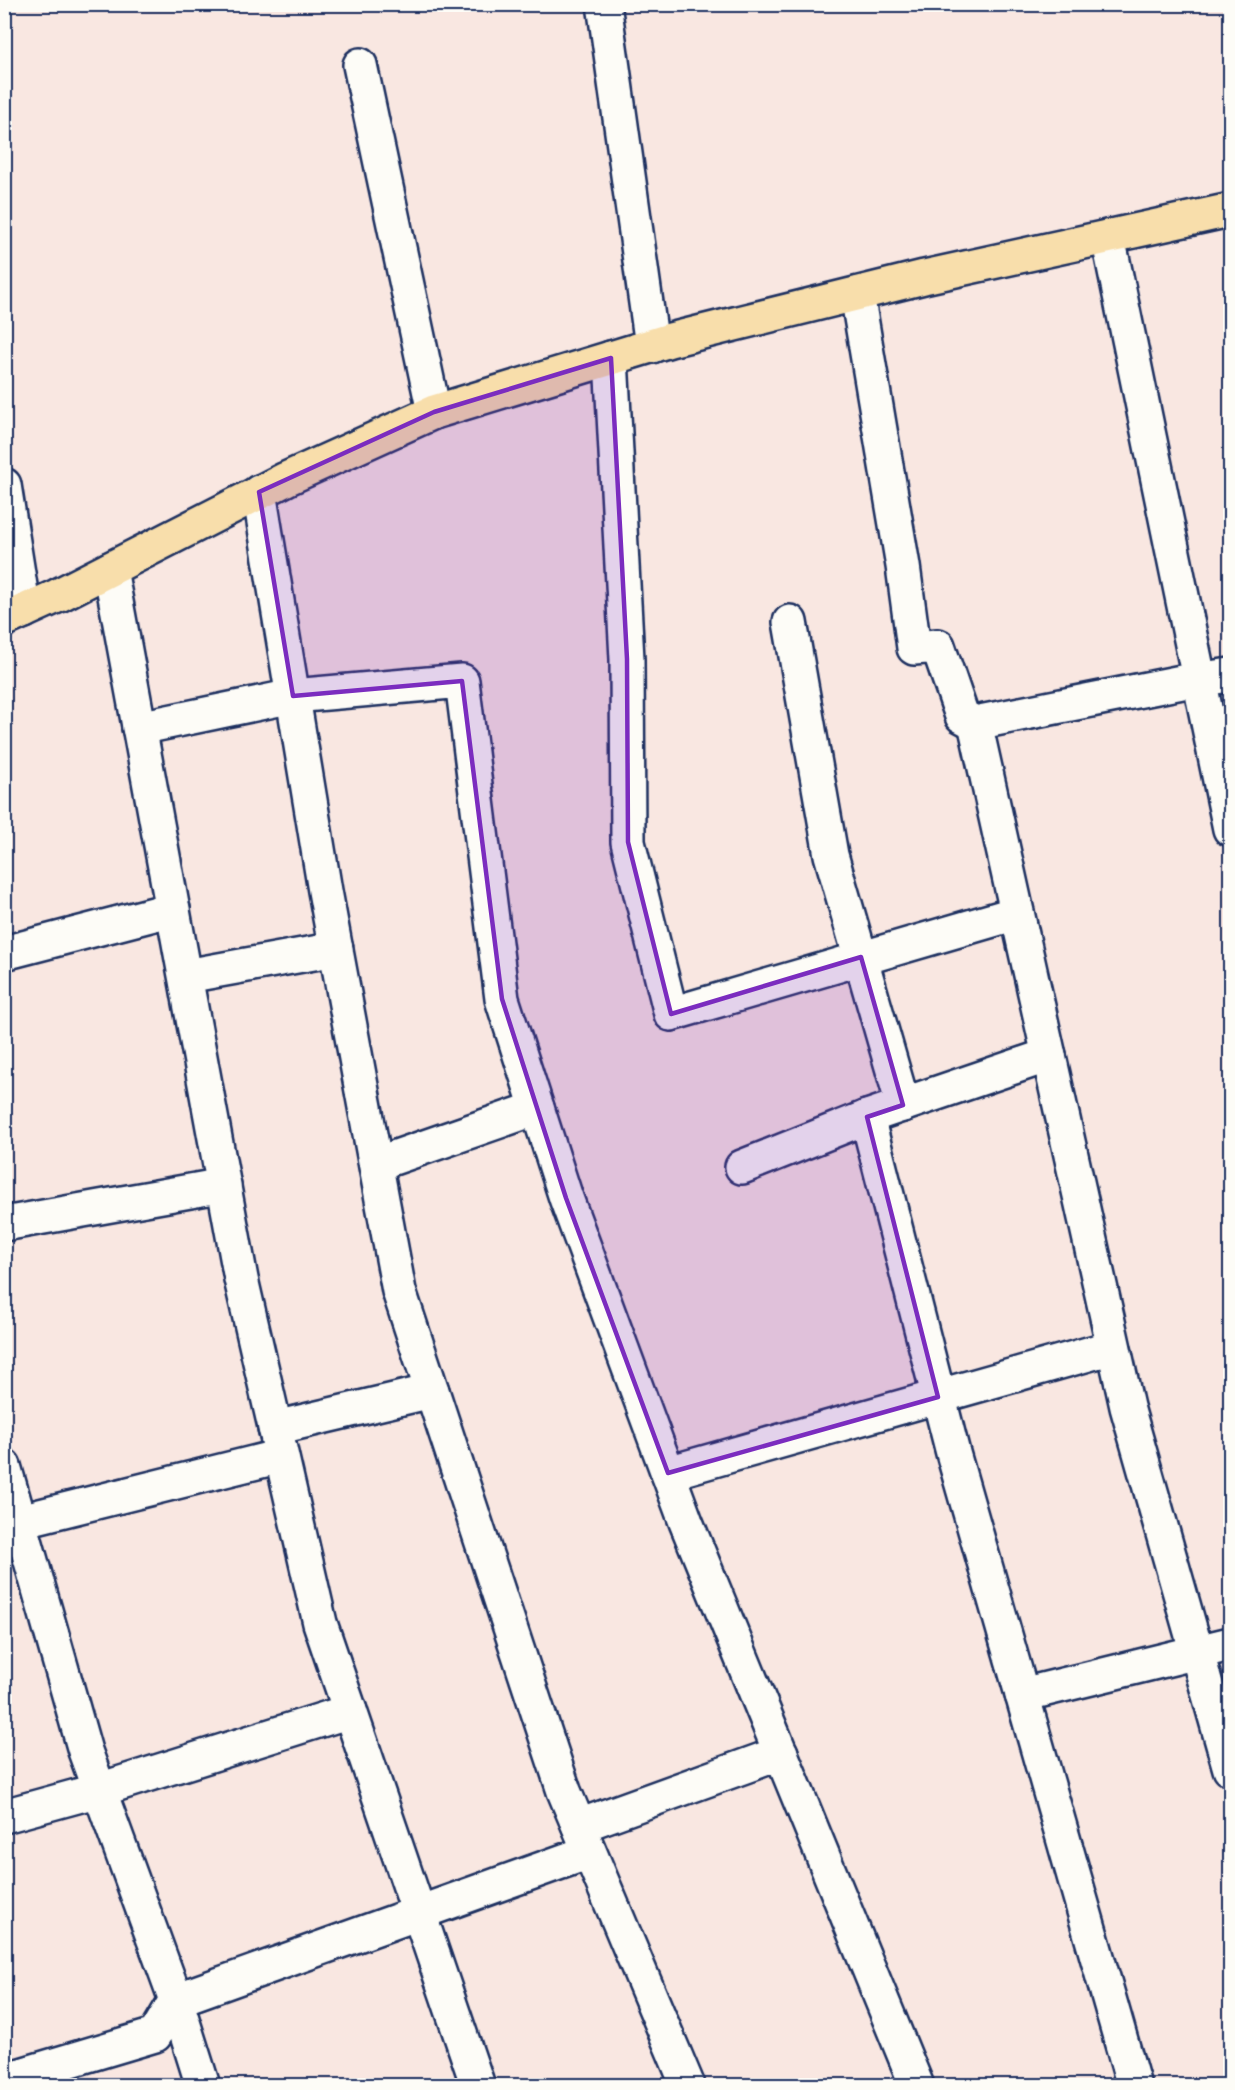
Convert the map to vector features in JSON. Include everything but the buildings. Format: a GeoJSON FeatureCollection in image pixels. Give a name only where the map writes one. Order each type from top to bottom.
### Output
{"type":"FeatureCollection","features":[{"type":"Feature","properties":{"kind":"main road"},"geometry":{"type":"LineString","coordinates":[[14,616],[260,492],[434,412],[652,346],[857,294],[1230,210]]}},
{"type":"Feature","properties":{"kind":"street"},"geometry":{"type":"LineString","coordinates":[[604,4],[652,346]]}},
{"type":"Feature","properties":{"kind":"street"},"geometry":{"type":"LineString","coordinates":[[360,65],[434,412]]}},
{"type":"Feature","properties":{"kind":"street"},"geometry":{"type":"LineString","coordinates":[[1108,237],[1215,677],[1230,829]]}},
{"type":"Feature","properties":{"kind":"street"},"geometry":{"type":"LineString","coordinates":[[857,294],[901,555],[914,648],[938,646],[962,716],[975,723],[1215,677]]}},
{"type":"Feature","properties":{"kind":"street"},"geometry":{"type":"LineString","coordinates":[[611,358],[627,659],[628,842],[671,1014],[1017,913]]}},
{"type":"Feature","properties":{"kind":"street"},"geometry":{"type":"LineString","coordinates":[[4,485],[14,616]]}},
{"type":"Feature","properties":{"kind":"street"},"geometry":{"type":"LineString","coordinates":[[260,492],[336,949],[399,1291],[564,1791],[688,2085]]}},
{"type":"Feature","properties":{"kind":"street"},"geometry":{"type":"LineString","coordinates":[[110,569],[242,1279],[320,1623],[478,2085]]}},
{"type":"Feature","properties":{"kind":"street"},"geometry":{"type":"LineString","coordinates":[[790,622],[831,855],[903,1105]]}},
{"type":"Feature","properties":{"kind":"street"},"geometry":{"type":"LineString","coordinates":[[140,728],[293,696],[462,681],[502,999],[566,1198],[686,1522],[916,2085]]}},
{"type":"Feature","properties":{"kind":"street"},"geometry":{"type":"LineString","coordinates":[[975,723],[1127,1407],[1230,1769]]}},
{"type":"Feature","properties":{"kind":"street"},"geometry":{"type":"LineString","coordinates":[[4,953],[173,909]]}},
{"type":"Feature","properties":{"kind":"street"},"geometry":{"type":"LineString","coordinates":[[186,976],[336,949]]}},
{"type":"Feature","properties":{"kind":"street"},"geometry":{"type":"LineString","coordinates":[[742,1167],[867,1117],[1049,1055]]}},
{"type":"Feature","properties":{"kind":"street"},"geometry":{"type":"LineString","coordinates":[[376,1164],[537,1108]]}},
{"type":"Feature","properties":{"kind":"street"},"geometry":{"type":"LineString","coordinates":[[867,1117],[938,1397],[1134,2085]]}},
{"type":"Feature","properties":{"kind":"street"},"geometry":{"type":"LineString","coordinates":[[4,1224],[224,1185]]}},
{"type":"Feature","properties":{"kind":"street"},"geometry":{"type":"LineString","coordinates":[[668,1473],[1113,1347]]}},
{"type":"Feature","properties":{"kind":"street"},"geometry":{"type":"LineString","coordinates":[[20,1521],[278,1442],[432,1391]]}},
{"type":"Feature","properties":{"kind":"street"},"geometry":{"type":"LineString","coordinates":[[4,1466],[85,1751],[176,2000],[203,2085]]}},
{"type":"Feature","properties":{"kind":"street"},"geometry":{"type":"LineString","coordinates":[[1022,1695],[1230,1644]]}},
{"type":"Feature","properties":{"kind":"street"},"geometry":{"type":"LineString","coordinates":[[4,1816],[99,1790],[350,1711]]}},
{"type":"Feature","properties":{"kind":"street"},"geometry":{"type":"LineString","coordinates":[[4,2080],[155,2035],[176,2000],[418,1913],[781,1753]]}},
{"type":"Feature","properties":{"kind":"highlighted area"},"geometry":{"type":"Polygon","coordinates":[[[611,358],[627,659],[628,842],[671,1014],[861,957],[903,1105],[867,1117],[938,1397],[668,1473],[566,1198],[502,999],[462,681],[293,696],[259,492],[434,412],[611,358]]]}}]}
